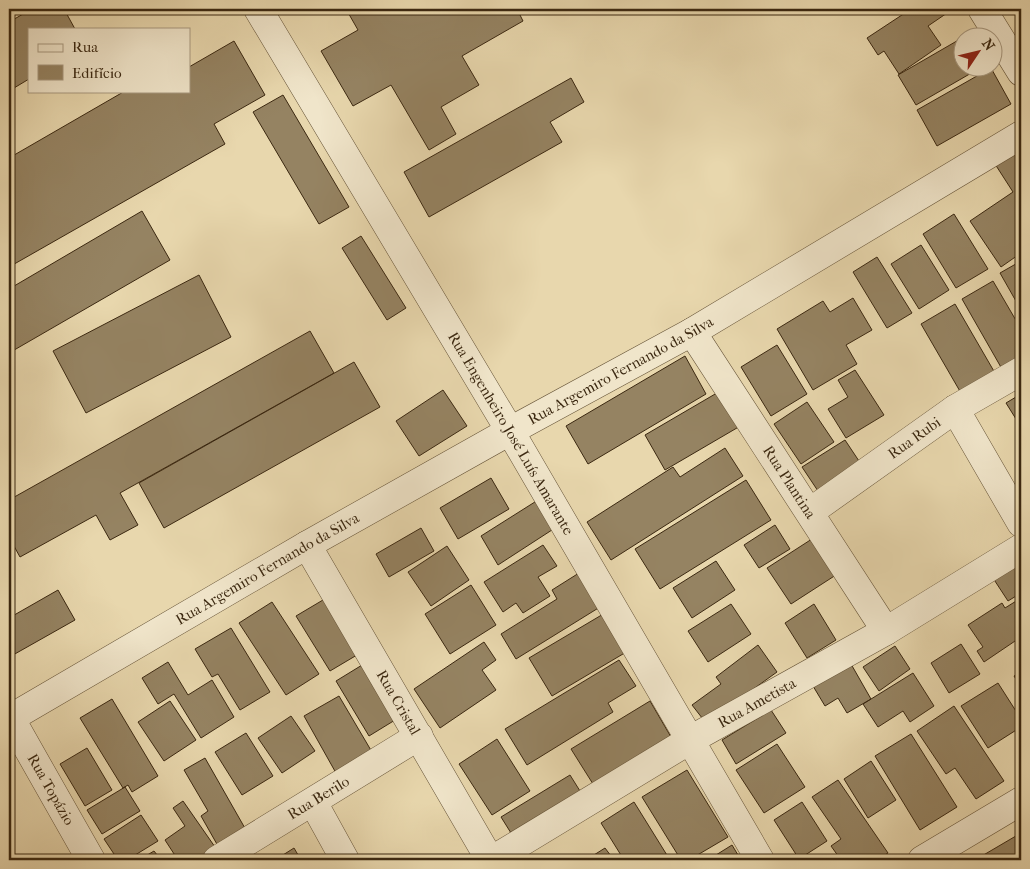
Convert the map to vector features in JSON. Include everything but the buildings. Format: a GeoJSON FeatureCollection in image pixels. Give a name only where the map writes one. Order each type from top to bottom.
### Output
{"type":"FeatureCollection","features":[{"type":"Feature","properties":{"kind":"street","name":"Rua Engenheiro José Luís Amarante"},"geometry":{"type":"LineString","coordinates":[[258,9],[510,432],[760,860]]}},
{"type":"Feature","properties":{"kind":"street"},"geometry":{"type":"LineString","coordinates":[[982,9],[1021,72]]}},
{"type":"Feature","properties":{"kind":"street","name":"Rua Argemiro Fernando da Silva"},"geometry":{"type":"LineString","coordinates":[[10,719],[307,545],[692,332],[1021,135]]}},
{"type":"Feature","properties":{"kind":"street","name":"Rua Plantina"},"geometry":{"type":"LineString","coordinates":[[692,332],[886,631]]}},
{"type":"Feature","properties":{"kind":"street","name":"Rua Rubi"},"geometry":{"type":"LineString","coordinates":[[810,512],[956,409],[1021,371]]}},
{"type":"Feature","properties":{"kind":"street"},"geometry":{"type":"LineString","coordinates":[[956,409],[1021,523]]}},
{"type":"Feature","properties":{"kind":"street","name":"Rua Cristal"},"geometry":{"type":"LineString","coordinates":[[307,545],[491,860]]}},
{"type":"Feature","properties":{"kind":"street","name":"Rua Ametista"},"geometry":{"type":"LineString","coordinates":[[491,860],[690,740],[886,631],[1021,548]]}},
{"type":"Feature","properties":{"kind":"street","name":"Rua Topázio"},"geometry":{"type":"LineString","coordinates":[[10,719],[91,860]]}},
{"type":"Feature","properties":{"kind":"street","name":"Rua Berilo"},"geometry":{"type":"LineString","coordinates":[[217,860],[419,736]]}},
{"type":"Feature","properties":{"kind":"street"},"geometry":{"type":"LineString","coordinates":[[922,860],[1021,800]]}},
{"type":"Feature","properties":{"kind":"street"},"geometry":{"type":"LineString","coordinates":[[312,802],[345,860]]}}]}
